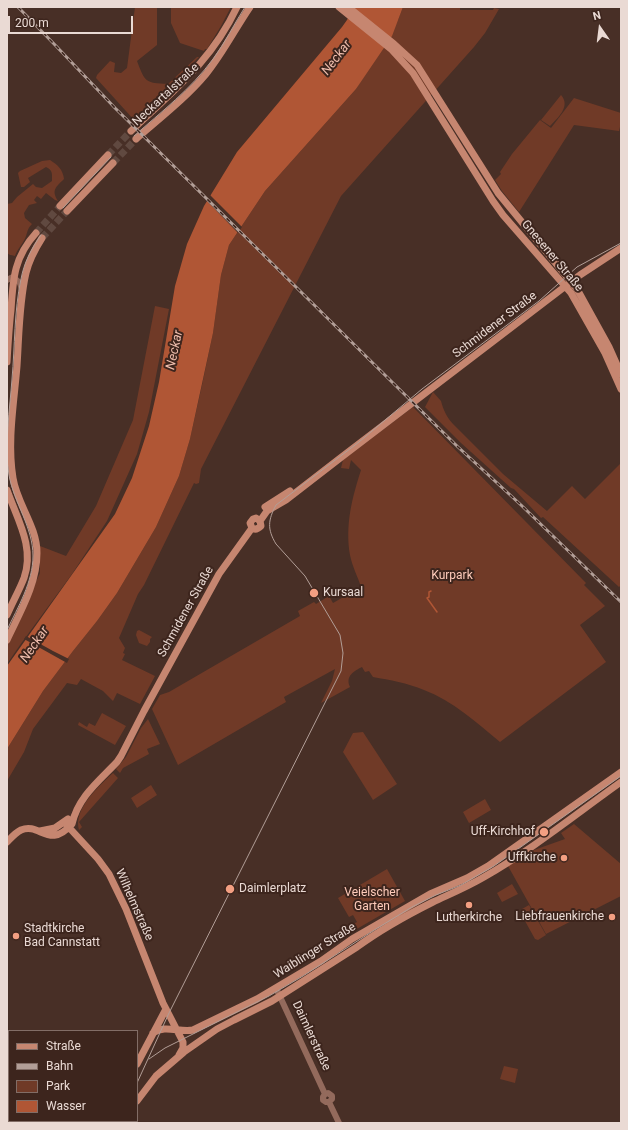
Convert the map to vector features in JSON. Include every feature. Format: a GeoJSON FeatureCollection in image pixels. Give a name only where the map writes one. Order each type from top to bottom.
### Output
{"type":"FeatureCollection","features":[{"type":"Feature","properties":{"kind":"main road","name":"Neckartalstraße"},"geometry":{"type":"LineString","coordinates":[[131,131],[194,71],[207,56],[220,39],[237,7]]}},
{"type":"Feature","properties":{"kind":"main road","name":"Neckartalstraße"},"geometry":{"type":"LineString","coordinates":[[136,139],[172,108],[206,74],[250,7]]}},
{"type":"Feature","properties":{"kind":"main road"},"geometry":{"type":"LineString","coordinates":[[343,8],[396,50]]}},
{"type":"Feature","properties":{"kind":"main road","name":"Gnesener Straße"},"geometry":{"type":"LineString","coordinates":[[396,50],[417,66],[428,81],[498,193],[572,281],[609,347],[621,374]]}},
{"type":"Feature","properties":{"kind":"main road","name":"Gnesener Straße"},"geometry":{"type":"LineString","coordinates":[[396,50],[413,73],[499,210],[565,286],[579,305],[605,353],[621,389]]}},
{"type":"Feature","properties":{"kind":"main road"},"geometry":{"type":"LineString","coordinates":[[421,86],[428,81]]}},
{"type":"Feature","properties":{"kind":"main road"},"geometry":{"type":"LineString","coordinates":[[438,115],[446,110]]}},
{"type":"Feature","properties":{"kind":"main road"},"geometry":{"type":"LineString","coordinates":[[60,206],[108,155]]}},
{"type":"Feature","properties":{"kind":"main road"},"geometry":{"type":"LineString","coordinates":[[469,163],[476,158]]}},
{"type":"Feature","properties":{"kind":"main road"},"geometry":{"type":"LineString","coordinates":[[67,211],[113,163]]}},
{"type":"Feature","properties":{"kind":"main road"},"geometry":{"type":"LineString","coordinates":[[7,362],[11,282],[18,260],[25,246],[36,233]]}},
{"type":"Feature","properties":{"kind":"main road"},"geometry":{"type":"LineString","coordinates":[[7,640],[33,581],[36,567],[37,553],[33,531],[13,480],[11,463],[23,294],[27,270],[42,238]]}},
{"type":"Feature","properties":{"kind":"main road"},"geometry":{"type":"LineString","coordinates":[[532,248],[539,242]]}},
{"type":"Feature","properties":{"kind":"main road","name":"Schmidener Straße"},"geometry":{"type":"LineString","coordinates":[[7,842],[23,829],[28,828],[39,831],[49,830],[67,824],[83,798],[117,762],[219,574],[252,528],[255,529],[261,526],[258,519],[267,511],[286,500],[565,286],[621,248]]}},
{"type":"Feature","properties":{"kind":"main road"},"geometry":{"type":"LineString","coordinates":[[18,260],[20,270],[27,270]]}},
{"type":"Feature","properties":{"kind":"main road"},"geometry":{"type":"LineString","coordinates":[[7,490],[22,526],[28,552],[24,579],[7,615]]}},
{"type":"Feature","properties":{"kind":"main road","name":"Waiblinger Straße"},"geometry":{"type":"LineString","coordinates":[[153,1033],[164,1029],[187,1031],[193,1030],[244,1006],[321,961],[352,939],[430,894],[467,878],[488,866],[621,772]]}},
{"type":"Feature","properties":{"kind":"main road","name":"Waiblinger Straße"},"geometry":{"type":"LineString","coordinates":[[138,1100],[164,1068],[217,1029],[280,997],[357,948],[369,938],[417,910],[470,885],[518,857],[621,782]]}},
{"type":"Feature","properties":{"kind":"main road","name":"Wilhelmstraße"},"geometry":{"type":"LineString","coordinates":[[67,824],[109,874],[129,916],[166,1008],[184,1045],[178,1057]]}},
{"type":"Feature","properties":{"kind":"main road"},"geometry":{"type":"LineString","coordinates":[[138,1062],[166,1008]]}},
{"type":"Feature","properties":{"kind":"street"},"geometry":{"type":"LineString","coordinates":[[23,294],[22,287],[11,282],[27,270]]}},
{"type":"Feature","properties":{"kind":"street","name":"Daimlerstraße"},"geometry":{"type":"LineString","coordinates":[[276,988],[325,1094],[328,1093],[332,1096],[332,1100],[329,1102],[339,1123]]}},
{"type":"Feature","properties":{"kind":"green space"},"geometry":{"type":"Polygon","coordinates":[[[135,7],[157,7],[157,45],[137,61],[144,77],[147,80],[155,83],[168,84],[197,57],[199,57],[135,121],[96,78],[110,61],[115,63],[114,72],[121,73],[127,68],[135,7]]]}},
{"type":"Feature","properties":{"kind":"green space"},"geometry":{"type":"Polygon","coordinates":[[[157,7],[231,7],[207,49],[204,51],[180,43],[171,23],[171,8],[157,7]]]}},
{"type":"Feature","properties":{"kind":"green space"},"geometry":{"type":"Polygon","coordinates":[[[403,7],[460,7],[460,10],[499,9],[485,33],[474,47],[341,196],[201,469],[199,483],[194,483],[144,585],[138,594],[119,638],[125,648],[123,653],[125,654],[122,660],[155,676],[140,704],[117,693],[113,701],[103,691],[81,679],[77,685],[67,683],[33,729],[24,752],[7,781],[7,749],[43,691],[117,593],[156,527],[179,476],[190,439],[202,385],[213,333],[221,275],[229,245],[265,191],[356,89],[398,20],[403,7]]]}},
{"type":"Feature","properties":{"kind":"green space"},"geometry":{"type":"Polygon","coordinates":[[[561,95],[565,103],[564,108],[560,116],[550,126],[541,120],[561,95]]]}},
{"type":"Feature","properties":{"kind":"green space"},"geometry":{"type":"Polygon","coordinates":[[[574,98],[621,113],[619,131],[574,125],[519,212],[495,180],[501,174],[500,172],[512,154],[540,120],[551,128],[574,98]]]}},
{"type":"Feature","properties":{"kind":"green space"},"geometry":{"type":"Polygon","coordinates":[[[50,160],[60,168],[63,173],[64,179],[55,189],[55,194],[58,201],[46,193],[41,199],[37,196],[34,200],[37,203],[29,205],[24,213],[25,218],[32,224],[15,256],[10,255],[7,253],[7,204],[12,203],[33,184],[36,187],[42,188],[52,181],[51,171],[46,167],[28,178],[30,182],[24,187],[21,187],[18,173],[42,161],[50,160]]]}},
{"type":"Feature","properties":{"kind":"green space"},"geometry":{"type":"Polygon","coordinates":[[[155,306],[169,309],[149,412],[137,454],[107,521],[72,574],[7,664],[7,646],[40,573],[40,546],[66,556],[96,506],[133,420],[155,306]]]}},
{"type":"Feature","properties":{"kind":"green space"},"geometry":{"type":"Polygon","coordinates":[[[433,392],[441,401],[449,419],[453,424],[503,474],[547,511],[572,486],[585,499],[621,463],[621,585],[619,587],[543,517],[541,518],[514,489],[511,488],[461,443],[425,407],[433,392]]]}},
{"type":"Feature","properties":{"kind":"green space","name":"Kurpark"},"geometry":{"type":"Polygon","coordinates":[[[413,407],[586,583],[584,585],[605,606],[580,625],[606,662],[500,742],[445,700],[411,685],[373,677],[369,671],[365,672],[362,667],[353,672],[349,677],[350,687],[321,703],[332,681],[335,669],[284,697],[286,702],[178,765],[152,709],[160,695],[169,692],[300,616],[298,611],[314,602],[316,604],[329,596],[333,603],[361,587],[350,555],[348,533],[352,501],[361,470],[351,460],[349,469],[341,468],[343,460],[413,407]]]}},
{"type":"Feature","properties":{"kind":"green space"},"geometry":{"type":"Polygon","coordinates":[[[139,630],[152,637],[147,646],[139,643],[136,635],[137,631],[139,630]]]}},
{"type":"Feature","properties":{"kind":"green space"},"geometry":{"type":"Polygon","coordinates":[[[102,713],[126,726],[115,745],[78,725],[79,722],[87,727],[89,723],[95,726],[102,713]]]}},
{"type":"Feature","properties":{"kind":"green space"},"geometry":{"type":"Polygon","coordinates":[[[148,719],[160,744],[147,749],[149,754],[123,768],[120,773],[116,769],[126,757],[141,728],[148,719]]]}},
{"type":"Feature","properties":{"kind":"green space"},"geometry":{"type":"Polygon","coordinates":[[[363,732],[397,784],[373,800],[343,752],[353,733],[363,732]]]}},
{"type":"Feature","properties":{"kind":"green space"},"geometry":{"type":"Polygon","coordinates":[[[113,773],[118,778],[79,822],[82,827],[79,830],[78,822],[83,806],[88,798],[113,773]]]}},
{"type":"Feature","properties":{"kind":"green space"},"geometry":{"type":"Polygon","coordinates":[[[151,785],[157,795],[137,808],[131,798],[151,785]]]}},
{"type":"Feature","properties":{"kind":"green space"},"geometry":{"type":"Polygon","coordinates":[[[485,799],[491,810],[469,823],[463,812],[485,799]]]}},
{"type":"Feature","properties":{"kind":"green space","name":"Uff-Kirchhof"},"geometry":{"type":"Polygon","coordinates":[[[574,824],[621,864],[621,896],[546,934],[508,866],[534,850],[565,839],[561,833],[574,824]]]}},
{"type":"Feature","properties":{"kind":"green space","name":"Veielscher Garten"},"geometry":{"type":"Polygon","coordinates":[[[387,869],[405,901],[355,930],[352,925],[357,922],[353,915],[349,917],[338,898],[387,869]]]}},
{"type":"Feature","properties":{"kind":"green space"},"geometry":{"type":"Polygon","coordinates":[[[512,884],[518,894],[502,902],[497,893],[512,884]]]}},
{"type":"Feature","properties":{"kind":"green space"},"geometry":{"type":"Polygon","coordinates":[[[529,905],[546,935],[538,940],[535,939],[525,921],[522,909],[529,905]]]}},
{"type":"Feature","properties":{"kind":"green space"},"geometry":{"type":"Polygon","coordinates":[[[504,1066],[518,1069],[515,1083],[500,1079],[504,1066]]]}},
{"type":"Feature","properties":{"kind":"water","name":"Neckar"},"geometry":{"type":"Polygon","coordinates":[[[353,7],[403,7],[392,36],[356,89],[265,191],[229,245],[221,275],[213,333],[190,439],[179,476],[156,527],[117,593],[43,691],[7,749],[7,666],[115,514],[132,478],[149,426],[159,382],[175,286],[187,244],[204,206],[237,152],[342,27],[353,7]]]}},
{"type":"Feature","properties":{"kind":"pier"},"geometry":{"type":"Polygon","coordinates":[[[208,193],[242,227],[238,233],[205,199],[208,193]]]}},
{"type":"Feature","properties":{"kind":"pier"},"geometry":{"type":"Polygon","coordinates":[[[26,636],[69,659],[67,663],[24,639],[26,636]]]}},
{"type":"Feature","properties":{"kind":"waterway"},"geometry":{"type":"LineString","coordinates":[[431,591],[429,592],[429,597],[427,598],[437,612]]}},
{"type":"Feature","properties":{"kind":"tunnel"},"geometry":{"type":"LineString","coordinates":[[108,155],[131,131]]}},
{"type":"Feature","properties":{"kind":"tunnel"},"geometry":{"type":"LineString","coordinates":[[113,163],[136,139]]}},
{"type":"Feature","properties":{"kind":"tunnel"},"geometry":{"type":"LineString","coordinates":[[36,233],[60,206]]}},
{"type":"Feature","properties":{"kind":"tunnel"},"geometry":{"type":"LineString","coordinates":[[42,238],[67,211]]}},
{"type":"Feature","properties":{"kind":"tram line"},"geometry":{"type":"LineString","coordinates":[[134,136],[175,100],[204,70],[222,47],[245,7]]}},
{"type":"Feature","properties":{"kind":"tram line"},"geometry":{"type":"LineString","coordinates":[[63,208],[111,157]]}},
{"type":"Feature","properties":{"kind":"tram line"},"geometry":{"type":"LineString","coordinates":[[7,630],[28,585],[33,556],[27,525],[11,485],[7,440],[19,291],[22,273],[26,262],[41,235]]}},
{"type":"Feature","properties":{"kind":"tram line"},"geometry":{"type":"LineString","coordinates":[[138,1081],[169,1013],[341,671],[343,653],[340,635],[305,576],[276,544],[271,534],[270,520],[276,505],[359,442],[422,389],[539,301],[577,267],[621,243]]}},
{"type":"Feature","properties":{"kind":"tram line"},"geometry":{"type":"LineString","coordinates":[[149,1059],[165,1048],[269,996],[412,907],[461,885],[494,866],[621,776]]}},
{"type":"Feature","properties":{"kind":"railway"},"geometry":{"type":"LineString","coordinates":[[18,7],[115,108],[392,382],[621,602]]}},
{"type":"Feature","properties":{"kind":"place","name":"Kursaal"},"geometry":{"type":"Point","coordinates":[314,593]}},
{"type":"Feature","properties":{"kind":"place","name":"Uff-Kirchhof"},"geometry":{"type":"Point","coordinates":[544,832]}},
{"type":"Feature","properties":{"kind":"place","name":"Uffkirche"},"geometry":{"type":"Point","coordinates":[564,858]}},
{"type":"Feature","properties":{"kind":"place","name":"Daimlerplatz"},"geometry":{"type":"Point","coordinates":[230,889]}},
{"type":"Feature","properties":{"kind":"place","name":"Lutherkirche"},"geometry":{"type":"Point","coordinates":[469,905]}},
{"type":"Feature","properties":{"kind":"place","name":"Liebfrauenkirche"},"geometry":{"type":"Point","coordinates":[612,917]}},
{"type":"Feature","properties":{"kind":"place","name":"Stadtkirche Bad Cannstatt"},"geometry":{"type":"Point","coordinates":[16,936]}}]}
